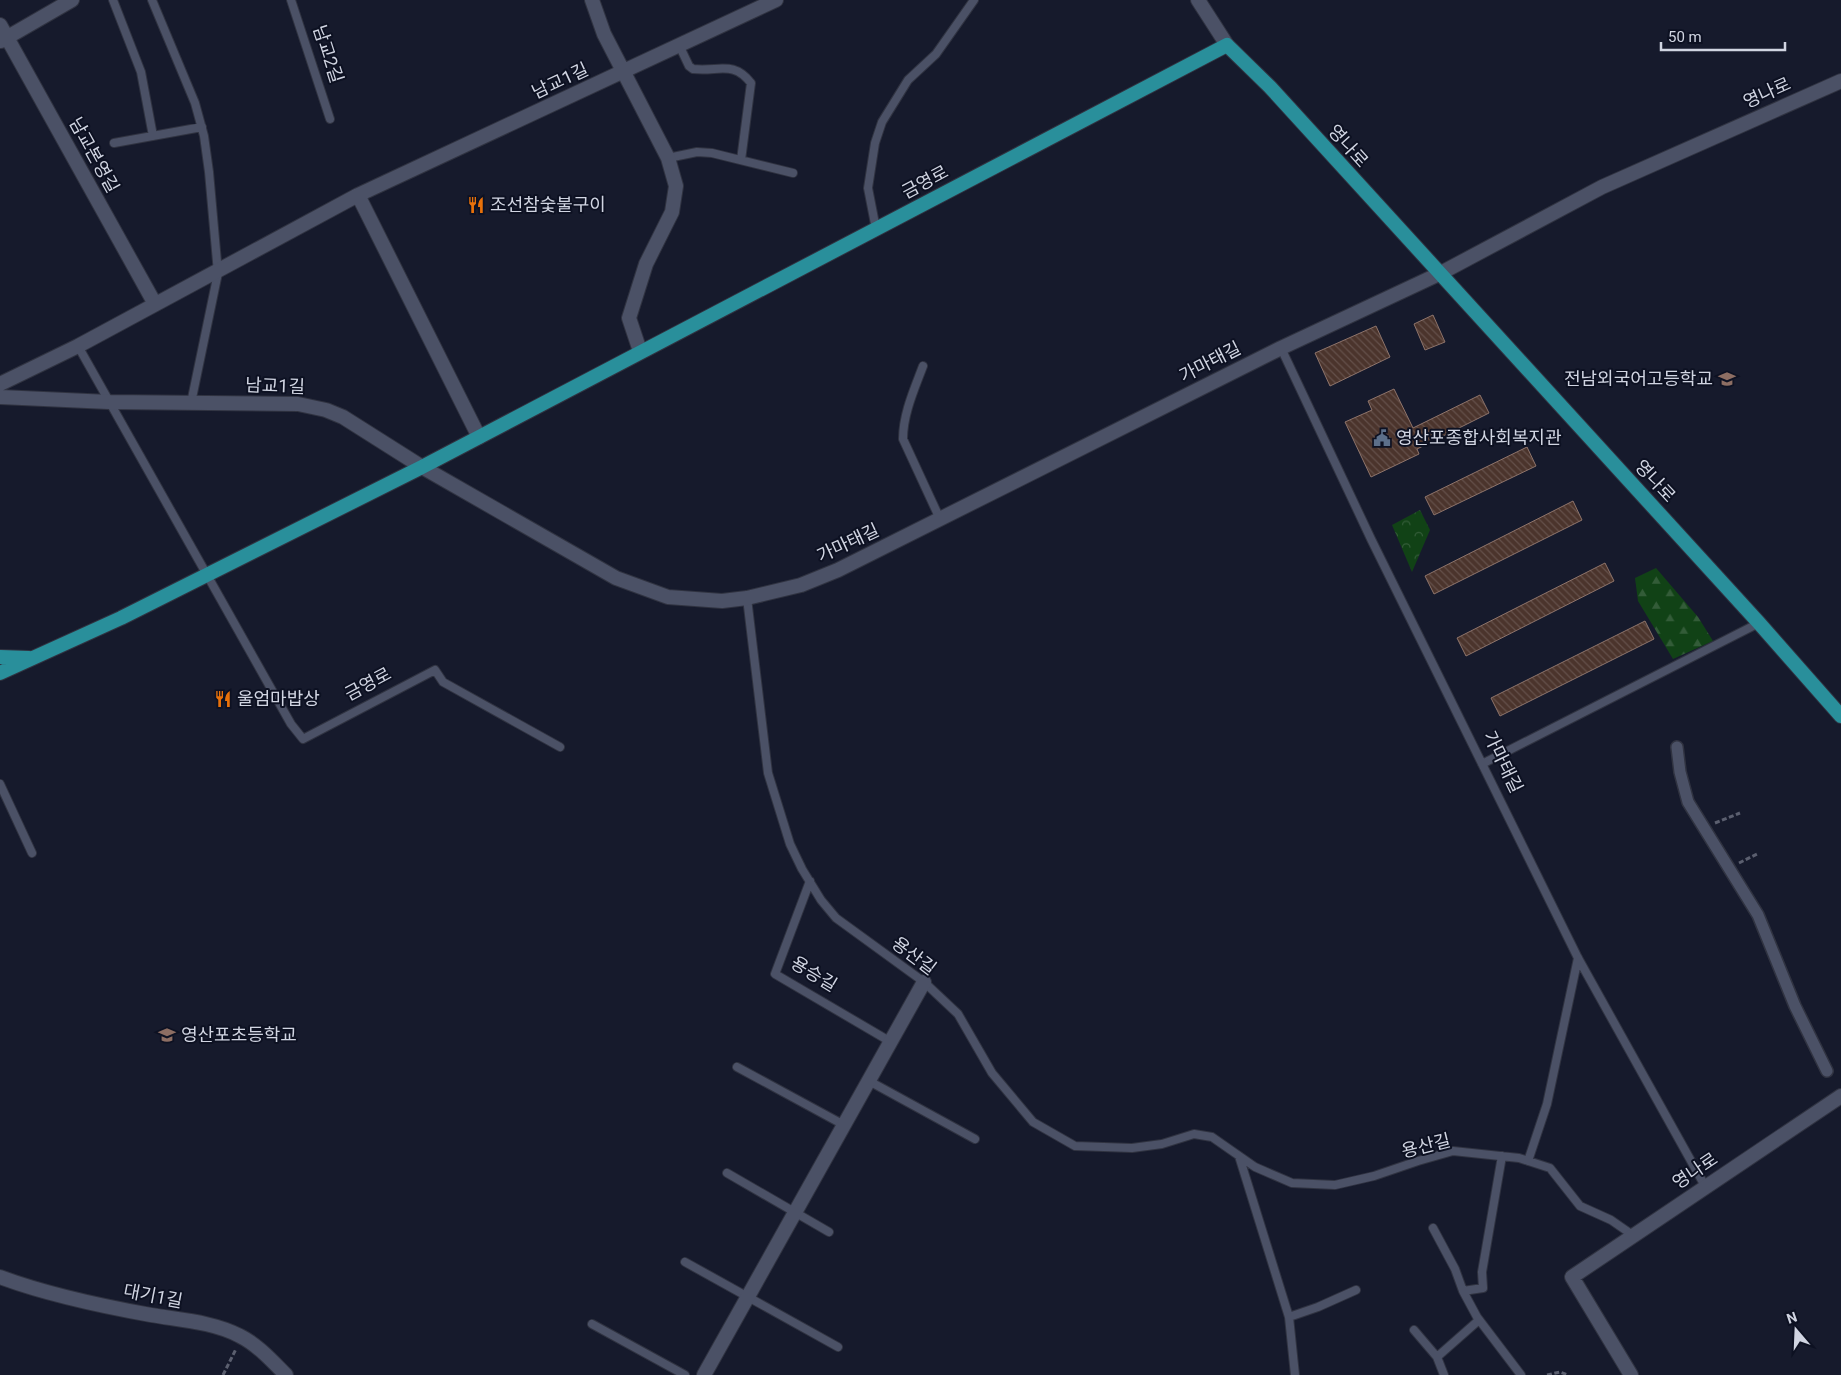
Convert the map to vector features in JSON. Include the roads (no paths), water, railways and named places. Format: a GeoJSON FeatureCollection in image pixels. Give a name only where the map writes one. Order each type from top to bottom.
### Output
{"type":"FeatureCollection","features":[{"type":"Feature","properties":{"kind":"main road","name":"금영로"},"geometry":{"type":"LineString","coordinates":[[0,673],[121,618],[422,467],[640,351],[1227,45]]}},
{"type":"Feature","properties":{"kind":"main road","name":"영나로"},"geometry":{"type":"LineString","coordinates":[[1227,45],[1270,87],[1759,622],[1841,716]]}},
{"type":"Feature","properties":{"kind":"main road"},"geometry":{"type":"LineString","coordinates":[[0,657],[32,659]]}},
{"type":"Feature","properties":{"kind":"street"},"geometry":{"type":"LineString","coordinates":[[2,34],[72,0]]}},
{"type":"Feature","properties":{"kind":"street"},"geometry":{"type":"LineString","coordinates":[[592,0],[604,34],[668,158],[675,179],[676,195],[672,212],[646,264],[629,318],[640,351]]}},
{"type":"Feature","properties":{"kind":"street","name":"남교1길"},"geometry":{"type":"LineString","coordinates":[[0,384],[78,346],[358,195],[776,0]]}},
{"type":"Feature","properties":{"kind":"street"},"geometry":{"type":"LineString","coordinates":[[1198,0],[1227,45]]}},
{"type":"Feature","properties":{"kind":"street","name":"남교본영길"},"geometry":{"type":"LineString","coordinates":[[2,34],[155,304]]}},
{"type":"Feature","properties":{"kind":"street","name":"영나로"},"geometry":{"type":"LineString","coordinates":[[1439,274],[1602,187],[1841,81]]}},
{"type":"Feature","properties":{"kind":"street"},"geometry":{"type":"LineString","coordinates":[[358,195],[479,437]]}},
{"type":"Feature","properties":{"kind":"street","name":"가마태길"},"geometry":{"type":"LineString","coordinates":[[422,467],[616,578],[646,590],[686,600],[747,598],[801,585],[838,570],[1281,348],[1439,274]]}},
{"type":"Feature","properties":{"kind":"street","name":"남교1길"},"geometry":{"type":"LineString","coordinates":[[0,397],[110,402],[309,405],[343,418],[422,467]]}},
{"type":"Feature","properties":{"kind":"street"},"geometry":{"type":"LineString","coordinates":[[1677,747],[1680,772],[1688,802],[1758,915],[1795,1006],[1826,1070]]}},
{"type":"Feature","properties":{"kind":"street"},"geometry":{"type":"LineString","coordinates":[[704,1375],[924,982]]}},
{"type":"Feature","properties":{"kind":"street","name":"영나로"},"geometry":{"type":"LineString","coordinates":[[1631,1375],[1572,1277],[1841,1096]]}},
{"type":"Feature","properties":{"kind":"street","name":"대기1길"},"geometry":{"type":"LineString","coordinates":[[0,1278],[26,1287],[110,1307],[224,1328],[242,1337],[263,1352],[286,1375]]}},
{"type":"Feature","properties":{"kind":"lane"},"geometry":{"type":"LineString","coordinates":[[113,0],[141,72],[153,136]]}},
{"type":"Feature","properties":{"kind":"lane"},"geometry":{"type":"LineString","coordinates":[[152,0],[188,82],[202,127],[209,172],[218,272],[191,404]]}},
{"type":"Feature","properties":{"kind":"lane","name":"남교2길"},"geometry":{"type":"LineString","coordinates":[[291,0],[330,119]]}},
{"type":"Feature","properties":{"kind":"lane"},"geometry":{"type":"LineString","coordinates":[[876,229],[868,188],[875,143],[882,122],[908,80],[936,54],[974,0]]}},
{"type":"Feature","properties":{"kind":"lane"},"geometry":{"type":"LineString","coordinates":[[680,46],[690,66],[694,69],[734,69],[741,71],[751,83],[741,160]]}},
{"type":"Feature","properties":{"kind":"lane"},"geometry":{"type":"LineString","coordinates":[[114,144],[202,127]]}},
{"type":"Feature","properties":{"kind":"lane"},"geometry":{"type":"LineString","coordinates":[[668,158],[697,152],[741,160],[793,173]]}},
{"type":"Feature","properties":{"kind":"lane"},"geometry":{"type":"LineString","coordinates":[[78,346],[209,575]]}},
{"type":"Feature","properties":{"kind":"lane","name":"가마태길"},"geometry":{"type":"LineString","coordinates":[[1281,348],[1371,539],[1578,958],[1705,1186]]}},
{"type":"Feature","properties":{"kind":"lane"},"geometry":{"type":"LineString","coordinates":[[923,366],[903,427],[903,439],[940,519]]}},
{"type":"Feature","properties":{"kind":"lane","name":"금영로"},"geometry":{"type":"LineString","coordinates":[[209,575],[291,724],[304,739],[435,670],[443,682],[560,747]]}},
{"type":"Feature","properties":{"kind":"lane","name":"용산길"},"geometry":{"type":"LineString","coordinates":[[747,598],[768,773],[794,853],[810,881],[836,918],[924,982],[958,1014],[992,1073],[1033,1122],[1075,1146],[1132,1148],[1162,1144],[1194,1134],[1212,1137],[1255,1167],[1292,1183],[1335,1185],[1374,1176],[1418,1160],[1453,1151],[1502,1156],[1550,1168],[1580,1206],[1611,1220],[1634,1236]]}},
{"type":"Feature","properties":{"kind":"lane"},"geometry":{"type":"LineString","coordinates":[[1482,764],[1759,622]]}},
{"type":"Feature","properties":{"kind":"lane"},"geometry":{"type":"LineString","coordinates":[[0,784],[32,853]]}},
{"type":"Feature","properties":{"kind":"lane","name":"용승길"},"geometry":{"type":"LineString","coordinates":[[810,881],[775,974],[891,1042]]}},
{"type":"Feature","properties":{"kind":"lane"},"geometry":{"type":"LineString","coordinates":[[1528,1161],[1546,1104],[1578,958]]}},
{"type":"Feature","properties":{"kind":"lane"},"geometry":{"type":"LineString","coordinates":[[736,1067],[844,1125]]}},
{"type":"Feature","properties":{"kind":"lane"},"geometry":{"type":"LineString","coordinates":[[869,1081],[975,1139]]}},
{"type":"Feature","properties":{"kind":"lane"},"geometry":{"type":"LineString","coordinates":[[1239,1156],[1289,1317],[1294,1375]]}},
{"type":"Feature","properties":{"kind":"lane"},"geometry":{"type":"LineString","coordinates":[[1463,1291],[1483,1288],[1482,1272],[1502,1156]]}},
{"type":"Feature","properties":{"kind":"lane"},"geometry":{"type":"LineString","coordinates":[[727,1173],[829,1232]]}},
{"type":"Feature","properties":{"kind":"lane"},"geometry":{"type":"LineString","coordinates":[[1433,1228],[1479,1320],[1520,1375]]}},
{"type":"Feature","properties":{"kind":"lane"},"geometry":{"type":"LineString","coordinates":[[685,1262],[838,1346]]}},
{"type":"Feature","properties":{"kind":"lane"},"geometry":{"type":"LineString","coordinates":[[1289,1317],[1318,1307],[1356,1290]]}},
{"type":"Feature","properties":{"kind":"lane"},"geometry":{"type":"LineString","coordinates":[[1437,1357],[1479,1320]]}},
{"type":"Feature","properties":{"kind":"lane"},"geometry":{"type":"LineString","coordinates":[[592,1324],[685,1375]]}},
{"type":"Feature","properties":{"kind":"lane"},"geometry":{"type":"LineString","coordinates":[[1414,1330],[1437,1357],[1444,1375]]}},
{"type":"Feature","properties":{"kind":"place","name":"조선참숯불구이"},"geometry":{"type":"Point","coordinates":[476,205]}},
{"type":"Feature","properties":{"kind":"place","name":"전남외국어고등학교"},"geometry":{"type":"Point","coordinates":[1727,379]}},
{"type":"Feature","properties":{"kind":"place","name":"영산포종합사회복지관"},"geometry":{"type":"Point","coordinates":[1382,438]}},
{"type":"Feature","properties":{"kind":"place","name":"울엄마밥상"},"geometry":{"type":"Point","coordinates":[223,699]}},
{"type":"Feature","properties":{"kind":"place","name":"영산포초등학교"},"geometry":{"type":"Point","coordinates":[167,1035]}}]}
